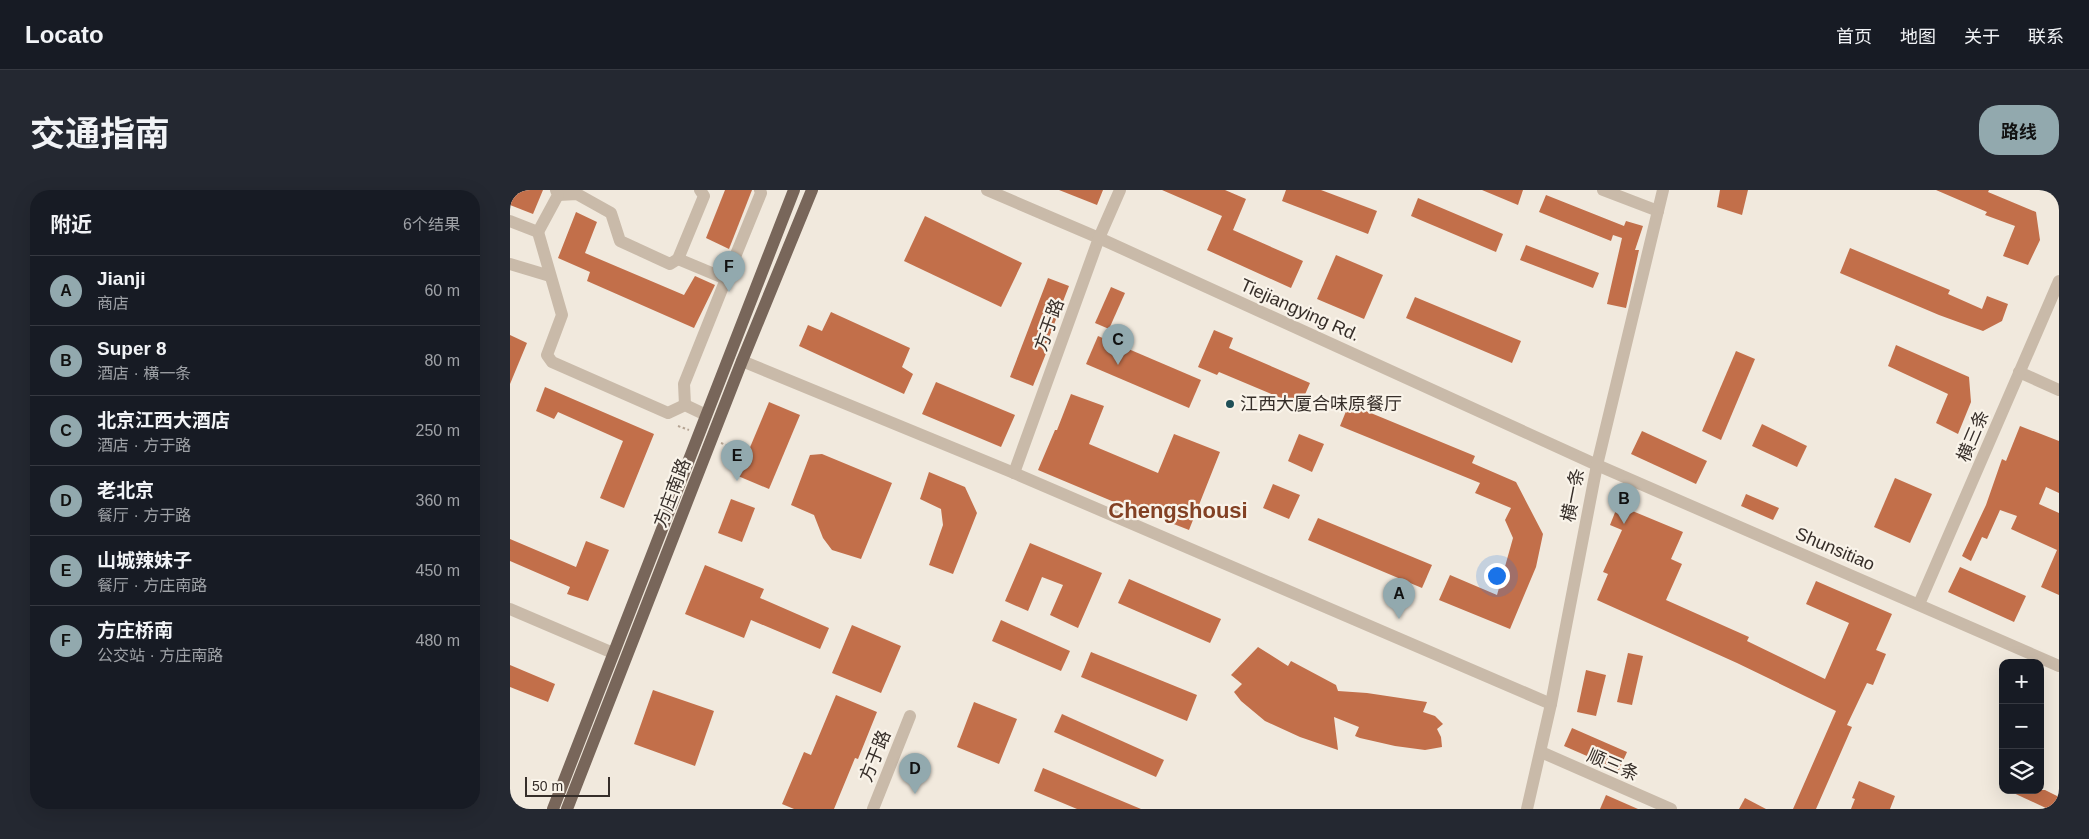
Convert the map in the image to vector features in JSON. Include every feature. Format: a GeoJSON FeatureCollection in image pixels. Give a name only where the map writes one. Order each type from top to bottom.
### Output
{"type":"FeatureCollection","features":[{"type":"Feature","properties":{"kind":"main road","name":"方庄南路"},"geometry":{"type":"LineString","coordinates":[[553,809],[794,190]]}},
{"type":"Feature","properties":{"kind":"main road","name":"方庄南路"},"geometry":{"type":"LineString","coordinates":[[567,809],[742,360],[812,190]]}},
{"type":"Feature","properties":{"kind":"street"},"geometry":{"type":"LineString","coordinates":[[685,405],[668,413],[552,362],[547,354],[562,315],[538,232],[557,192],[577,194],[611,213],[620,241],[670,264],[678,259],[704,196],[700,190]]}},
{"type":"Feature","properties":{"kind":"street"},"geometry":{"type":"LineString","coordinates":[[685,405],[684,384],[761,193],[760,190]]}},
{"type":"Feature","properties":{"kind":"street","name":"Tiejiangying Rd."},"geometry":{"type":"LineString","coordinates":[[987,190],[1099,238],[1596,465]]}},
{"type":"Feature","properties":{"kind":"street","name":"方于路"},"geometry":{"type":"LineString","coordinates":[[1014,473],[1099,238],[1120,190]]}},
{"type":"Feature","properties":{"kind":"street"},"geometry":{"type":"LineString","coordinates":[[1604,190],[1658,211]]}},
{"type":"Feature","properties":{"kind":"street","name":"横一条"},"geometry":{"type":"LineString","coordinates":[[1527,809],[1551,704],[1596,465],[1663,190]]}},
{"type":"Feature","properties":{"kind":"street"},"geometry":{"type":"LineString","coordinates":[[510,221],[538,232]]}},
{"type":"Feature","properties":{"kind":"street"},"geometry":{"type":"LineString","coordinates":[[678,259],[726,279]]}},
{"type":"Feature","properties":{"kind":"street"},"geometry":{"type":"LineString","coordinates":[[510,264],[550,276]]}},
{"type":"Feature","properties":{"kind":"street","name":"横三条"},"geometry":{"type":"LineString","coordinates":[[1919,604],[2059,281]]}},
{"type":"Feature","properties":{"kind":"street"},"geometry":{"type":"LineString","coordinates":[[742,360],[1014,473],[1551,704]]}},
{"type":"Feature","properties":{"kind":"street"},"geometry":{"type":"LineString","coordinates":[[2019,372],[2059,390]]}},
{"type":"Feature","properties":{"kind":"street"},"geometry":{"type":"LineString","coordinates":[[685,405],[706,415]]}},
{"type":"Feature","properties":{"kind":"street","name":"Shunsitiao"},"geometry":{"type":"LineString","coordinates":[[1596,465],[2059,666]]}},
{"type":"Feature","properties":{"kind":"street"},"geometry":{"type":"LineString","coordinates":[[510,609],[613,653]]}},
{"type":"Feature","properties":{"kind":"street","name":"方于路"},"geometry":{"type":"LineString","coordinates":[[872,809],[910,716]]}},
{"type":"Feature","properties":{"kind":"street","name":"顺三条"},"geometry":{"type":"LineString","coordinates":[[1541,752],[1671,809]]}},
{"type":"Feature","properties":{"kind":"building"},"geometry":{"type":"Polygon","coordinates":[[[510,190],[543,190],[533,214],[510,205],[510,190]]]}},
{"type":"Feature","properties":{"kind":"building"},"geometry":{"type":"Polygon","coordinates":[[[725,190],[752,190],[729,249],[706,238],[725,190]]]}},
{"type":"Feature","properties":{"kind":"building"},"geometry":{"type":"Polygon","coordinates":[[[1059,190],[1103,190],[1097,205],[1059,190]]]}},
{"type":"Feature","properties":{"kind":"building"},"geometry":{"type":"Polygon","coordinates":[[[1162,190],[1225,190],[1246,199],[1233,230],[1303,261],[1291,288],[1207,250],[1222,216],[1162,190]]]}},
{"type":"Feature","properties":{"kind":"building"},"geometry":{"type":"Polygon","coordinates":[[[1286,190],[1321,190],[1377,211],[1368,234],[1282,201],[1286,190]]]}},
{"type":"Feature","properties":{"kind":"building"},"geometry":{"type":"Polygon","coordinates":[[[1482,190],[1523,190],[1518,205],[1482,190]]]}},
{"type":"Feature","properties":{"kind":"building"},"geometry":{"type":"Polygon","coordinates":[[[1720,190],[1748,190],[1742,215],[1717,207],[1720,190]]]}},
{"type":"Feature","properties":{"kind":"building"},"geometry":{"type":"Polygon","coordinates":[[[1936,190],[1989,190],[1988,192],[2036,212],[2040,240],[2028,265],[2003,256],[2015,226],[1985,215],[1987,212],[1936,190]]]}},
{"type":"Feature","properties":{"kind":"building"},"geometry":{"type":"Polygon","coordinates":[[[1546,195],[1624,226],[1626,221],[1643,226],[1635,250],[1639,250],[1626,308],[1607,304],[1622,238],[1613,235],[1611,241],[1539,212],[1546,195]]]}},
{"type":"Feature","properties":{"kind":"building"},"geometry":{"type":"Polygon","coordinates":[[[1418,198],[1503,234],[1496,252],[1411,216],[1418,198]]]}},
{"type":"Feature","properties":{"kind":"building"},"geometry":{"type":"Polygon","coordinates":[[[576,212],[597,222],[585,253],[684,295],[695,276],[715,285],[694,328],[587,281],[590,272],[558,258],[576,212]]]}},
{"type":"Feature","properties":{"kind":"building"},"geometry":{"type":"Polygon","coordinates":[[[925,216],[1022,263],[1001,307],[904,261],[925,216]]]}},
{"type":"Feature","properties":{"kind":"building"},"geometry":{"type":"Polygon","coordinates":[[[1526,245],[1599,273],[1593,288],[1520,260],[1526,245]]]}},
{"type":"Feature","properties":{"kind":"building"},"geometry":{"type":"Polygon","coordinates":[[[1850,248],[1950,290],[1948,294],[1982,309],[1987,296],[2008,304],[2002,321],[1983,331],[1939,315],[1840,273],[1850,248]]]}},
{"type":"Feature","properties":{"kind":"building"},"geometry":{"type":"Polygon","coordinates":[[[1336,255],[1383,275],[1364,319],[1317,299],[1336,255]]]}},
{"type":"Feature","properties":{"kind":"building"},"geometry":{"type":"Polygon","coordinates":[[[1048,278],[1069,286],[1046,345],[1049,346],[1033,386],[1010,377],[1048,278]]]}},
{"type":"Feature","properties":{"kind":"building"},"geometry":{"type":"Polygon","coordinates":[[[1111,287],[1125,293],[1109,329],[1095,323],[1111,287]]]}},
{"type":"Feature","properties":{"kind":"building"},"geometry":{"type":"Polygon","coordinates":[[[1415,297],[1521,341],[1512,363],[1406,318],[1415,297]]]}},
{"type":"Feature","properties":{"kind":"building"},"geometry":{"type":"Polygon","coordinates":[[[831,312],[910,348],[902,367],[913,374],[904,394],[799,346],[808,325],[822,331],[831,312]]]}},
{"type":"Feature","properties":{"kind":"building"},"geometry":{"type":"Polygon","coordinates":[[[1214,330],[1233,338],[1229,348],[1310,383],[1300,406],[1219,372],[1217,375],[1198,367],[1214,330]]]}},
{"type":"Feature","properties":{"kind":"building"},"geometry":{"type":"Polygon","coordinates":[[[510,335],[527,343],[510,384],[510,335]]]}},
{"type":"Feature","properties":{"kind":"building"},"geometry":{"type":"Polygon","coordinates":[[[1098,336],[1201,380],[1189,408],[1086,364],[1098,336]]]}},
{"type":"Feature","properties":{"kind":"building"},"geometry":{"type":"Polygon","coordinates":[[[1896,345],[1969,377],[1971,402],[1958,434],[1936,423],[1948,394],[1888,366],[1896,345]]]}},
{"type":"Feature","properties":{"kind":"building"},"geometry":{"type":"Polygon","coordinates":[[[1736,351],[1755,359],[1721,440],[1702,431],[1736,351]]]}},
{"type":"Feature","properties":{"kind":"building"},"geometry":{"type":"Polygon","coordinates":[[[936,382],[1015,415],[1001,447],[922,414],[936,382]]]}},
{"type":"Feature","properties":{"kind":"building"},"geometry":{"type":"Polygon","coordinates":[[[545,387],[654,434],[624,508],[600,498],[623,441],[558,412],[554,419],[536,411],[545,387]]]}},
{"type":"Feature","properties":{"kind":"building"},"geometry":{"type":"Polygon","coordinates":[[[1071,394],[1104,406],[1089,444],[1158,473],[1174,434],[1220,452],[1189,530],[1138,510],[1138,512],[1038,470],[1071,394]]]}},
{"type":"Feature","properties":{"kind":"building"},"geometry":{"type":"Polygon","coordinates":[[[769,402],[800,415],[769,489],[738,476],[769,402]]]}},
{"type":"Feature","properties":{"kind":"building"},"geometry":{"type":"Polygon","coordinates":[[[1349,404],[1475,456],[1472,463],[1516,482],[1543,534],[1536,567],[1510,629],[1439,600],[1450,575],[1497,595],[1513,538],[1505,520],[1511,508],[1475,493],[1480,483],[1340,426],[1349,404]]]}},
{"type":"Feature","properties":{"kind":"building"},"geometry":{"type":"Polygon","coordinates":[[[1762,424],[1807,446],[1797,467],[1752,446],[1762,424]]]}},
{"type":"Feature","properties":{"kind":"building"},"geometry":{"type":"Polygon","coordinates":[[[2020,426],[2059,441],[2059,493],[2046,487],[2039,504],[2059,513],[2059,595],[2041,587],[2057,550],[2011,529],[2017,516],[2000,510],[1987,539],[1982,537],[1971,561],[1962,556],[1986,505],[2002,459],[2006,461],[2020,426]]]}},
{"type":"Feature","properties":{"kind":"building"},"geometry":{"type":"Polygon","coordinates":[[[1642,431],[1707,461],[1696,484],[1631,454],[1642,431]]]}},
{"type":"Feature","properties":{"kind":"building"},"geometry":{"type":"Polygon","coordinates":[[[1299,434],[1324,444],[1312,472],[1288,461],[1299,434]]]}},
{"type":"Feature","properties":{"kind":"building"},"geometry":{"type":"Polygon","coordinates":[[[822,454],[892,483],[861,559],[832,550],[823,538],[814,515],[791,505],[810,455],[822,454]]]}},
{"type":"Feature","properties":{"kind":"building"},"geometry":{"type":"Polygon","coordinates":[[[929,472],[965,487],[977,513],[953,574],[929,565],[943,525],[941,509],[920,499],[929,472]]]}},
{"type":"Feature","properties":{"kind":"building"},"geometry":{"type":"Polygon","coordinates":[[[1895,478],[1932,494],[1910,543],[1874,527],[1895,478]]]}},
{"type":"Feature","properties":{"kind":"building"},"geometry":{"type":"Polygon","coordinates":[[[1273,484],[1300,495],[1289,519],[1263,508],[1273,484]]]}},
{"type":"Feature","properties":{"kind":"building"},"geometry":{"type":"Polygon","coordinates":[[[1746,494],[1779,508],[1773,520],[1741,506],[1746,494]]]}},
{"type":"Feature","properties":{"kind":"building"},"geometry":{"type":"Polygon","coordinates":[[[731,499],[755,508],[742,542],[718,533],[731,499]]]}},
{"type":"Feature","properties":{"kind":"building"},"geometry":{"type":"Polygon","coordinates":[[[1618,505],[1683,532],[1671,559],[1682,564],[1666,600],[1749,637],[1747,641],[1825,679],[1849,623],[1806,604],[1816,581],[1892,614],[1876,650],[1886,654],[1873,685],[1867,683],[1847,725],[1852,727],[1816,809],[1793,809],[1836,711],[1737,663],[1597,600],[1608,574],[1603,572],[1622,530],[1610,525],[1618,505]]]}},
{"type":"Feature","properties":{"kind":"building"},"geometry":{"type":"Polygon","coordinates":[[[1318,518],[1432,565],[1422,588],[1308,540],[1318,518]]]}},
{"type":"Feature","properties":{"kind":"building"},"geometry":{"type":"Polygon","coordinates":[[[510,539],[576,567],[586,541],[609,550],[588,601],[567,594],[570,587],[510,561],[510,539]]]}},
{"type":"Feature","properties":{"kind":"building"},"geometry":{"type":"Polygon","coordinates":[[[1030,543],[1102,573],[1078,628],[1050,615],[1063,585],[1042,577],[1028,611],[1005,601],[1030,543]]]}},
{"type":"Feature","properties":{"kind":"building"},"geometry":{"type":"Polygon","coordinates":[[[705,565],[764,589],[760,598],[829,628],[820,649],[751,620],[744,638],[685,614],[705,565]]]}},
{"type":"Feature","properties":{"kind":"building"},"geometry":{"type":"Polygon","coordinates":[[[1960,567],[2026,596],[2014,622],[1948,592],[1960,567]]]}},
{"type":"Feature","properties":{"kind":"building"},"geometry":{"type":"Polygon","coordinates":[[[1129,579],[1221,619],[1210,643],[1118,603],[1129,579]]]}},
{"type":"Feature","properties":{"kind":"building"},"geometry":{"type":"Polygon","coordinates":[[[1001,620],[1070,651],[1061,671],[992,641],[1001,620]]]}},
{"type":"Feature","properties":{"kind":"building"},"geometry":{"type":"Polygon","coordinates":[[[852,625],[901,646],[881,693],[832,673],[852,625]]]}},
{"type":"Feature","properties":{"kind":"building"},"geometry":{"type":"Polygon","coordinates":[[[1258,647],[1288,666],[1291,661],[1336,685],[1338,691],[1367,693],[1427,702],[1423,712],[1435,716],[1443,724],[1437,729],[1441,737],[1442,747],[1425,750],[1395,746],[1360,738],[1355,736],[1359,727],[1334,717],[1338,750],[1300,737],[1265,721],[1241,701],[1234,692],[1242,684],[1231,675],[1258,647]]]}},
{"type":"Feature","properties":{"kind":"building"},"geometry":{"type":"Polygon","coordinates":[[[1091,652],[1197,695],[1187,721],[1081,677],[1091,652]]]}},
{"type":"Feature","properties":{"kind":"building"},"geometry":{"type":"Polygon","coordinates":[[[1628,653],[1643,656],[1632,705],[1617,702],[1628,653]]]}},
{"type":"Feature","properties":{"kind":"building"},"geometry":{"type":"Polygon","coordinates":[[[510,665],[555,684],[548,702],[510,687],[510,665]]]}},
{"type":"Feature","properties":{"kind":"building"},"geometry":{"type":"Polygon","coordinates":[[[1586,670],[1606,675],[1596,716],[1577,712],[1586,670]]]}},
{"type":"Feature","properties":{"kind":"building"},"geometry":{"type":"Polygon","coordinates":[[[653,690],[714,711],[695,766],[634,744],[653,690]]]}},
{"type":"Feature","properties":{"kind":"building"},"geometry":{"type":"Polygon","coordinates":[[[836,695],[877,712],[858,759],[855,758],[834,809],[794,809],[782,804],[804,752],[811,755],[836,695]]]}},
{"type":"Feature","properties":{"kind":"building"},"geometry":{"type":"Polygon","coordinates":[[[974,702],[1017,719],[999,764],[957,747],[974,702]]]}},
{"type":"Feature","properties":{"kind":"building"},"geometry":{"type":"Polygon","coordinates":[[[1062,714],[1164,760],[1156,777],[1054,732],[1062,714]]]}},
{"type":"Feature","properties":{"kind":"building"},"geometry":{"type":"Polygon","coordinates":[[[1572,728],[1627,752],[1619,770],[1564,746],[1572,728]]]}},
{"type":"Feature","properties":{"kind":"building"},"geometry":{"type":"Polygon","coordinates":[[[1043,768],[1141,809],[1077,809],[1034,791],[1043,768]]]}},
{"type":"Feature","properties":{"kind":"building"},"geometry":{"type":"Polygon","coordinates":[[[1859,781],[1895,796],[1890,809],[1851,809],[1855,799],[1852,798],[1859,781]]]}},
{"type":"Feature","properties":{"kind":"building"},"geometry":{"type":"Polygon","coordinates":[[[2045,790],[2059,797],[2059,809],[2048,809],[2016,794],[2044,794],[2045,790]]]}},
{"type":"Feature","properties":{"kind":"building"},"geometry":{"type":"Polygon","coordinates":[[[1606,795],[1638,809],[1600,809],[1606,795]]]}},
{"type":"Feature","properties":{"kind":"building"},"geometry":{"type":"Polygon","coordinates":[[[1745,798],[1766,809],[1739,809],[1745,798]]]}},
{"type":"Feature","properties":{"kind":"place","name":"方庄桥南"},"geometry":{"type":"Point","coordinates":[729,292]}},
{"type":"Feature","properties":{"kind":"place","name":"北京江西大酒店"},"geometry":{"type":"Point","coordinates":[1118,365]}},
{"type":"Feature","properties":{"kind":"place","name":"江西大厦合味原餐厅"},"geometry":{"type":"Point","coordinates":[1230,404]}},
{"type":"Feature","properties":{"kind":"place","name":"山城辣妹子"},"geometry":{"type":"Point","coordinates":[737,481]}},
{"type":"Feature","properties":{"kind":"place","name":"Super 8"},"geometry":{"type":"Point","coordinates":[1624,524]}},
{"type":"Feature","properties":{"kind":"place","name":"Jianji"},"geometry":{"type":"Point","coordinates":[1399,619]}},
{"type":"Feature","properties":{"kind":"place","name":"老北京"},"geometry":{"type":"Point","coordinates":[915,794]}},
{"type":"Feature","properties":{"kind":"district","name":"Chengshousi"},"geometry":{"type":"Point","coordinates":[1178,510]}}]}
